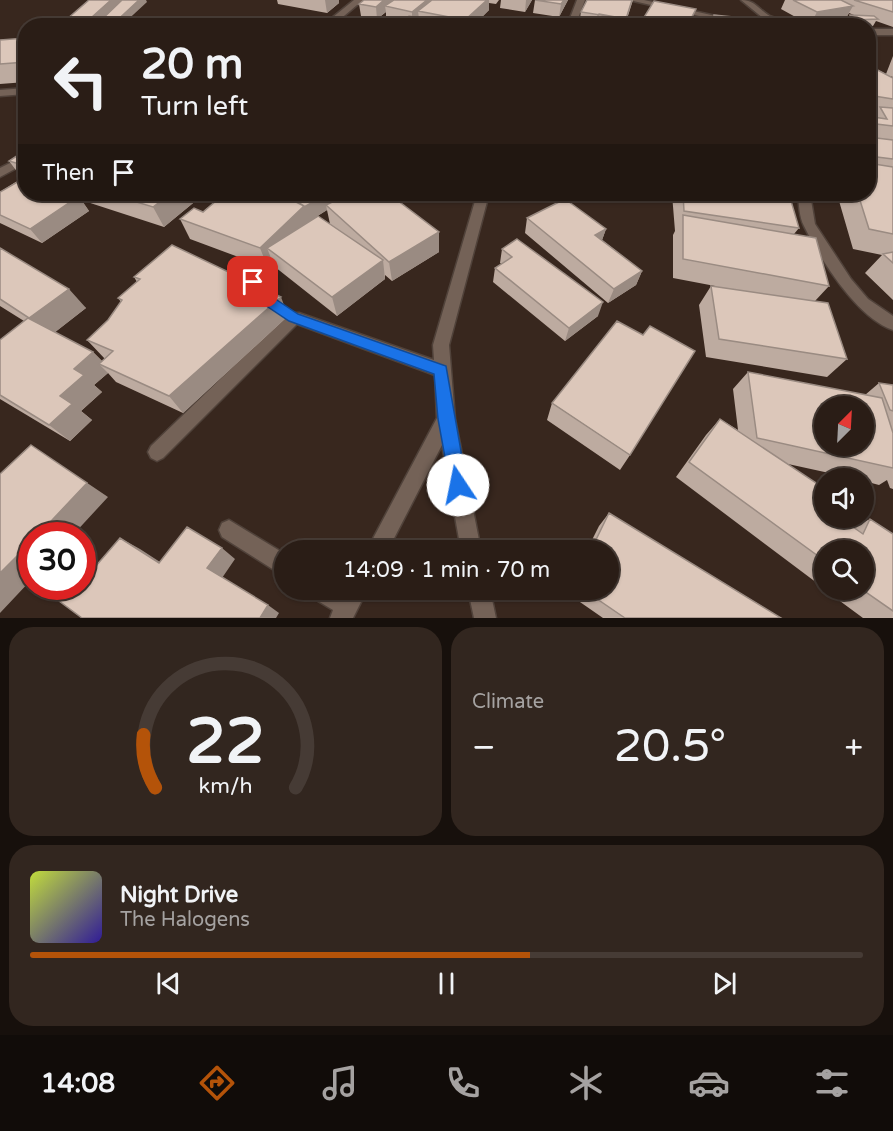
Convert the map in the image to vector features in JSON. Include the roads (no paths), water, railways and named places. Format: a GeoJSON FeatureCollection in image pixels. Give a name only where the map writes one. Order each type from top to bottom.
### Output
{"type":"FeatureCollection","features":[{"type":"Feature","properties":{"kind":"street"},"geometry":{"type":"LineString","coordinates":[[336,18],[359,0]]}},
{"type":"Feature","properties":{"kind":"street"},"geometry":{"type":"LineString","coordinates":[[574,18],[581,0]]}},
{"type":"Feature","properties":{"kind":"street"},"geometry":{"type":"LineString","coordinates":[[633,0],[719,18]]}},
{"type":"Feature","properties":{"kind":"street"},"geometry":{"type":"LineString","coordinates":[[745,0],[768,18]]}},
{"type":"Feature","properties":{"kind":"street"},"geometry":{"type":"LineString","coordinates":[[876,32],[893,32]]}},
{"type":"Feature","properties":{"kind":"street"},"geometry":{"type":"LineString","coordinates":[[0,93],[18,92]]}},
{"type":"Feature","properties":{"kind":"street"},"geometry":{"type":"LineString","coordinates":[[0,173],[18,163]]}},
{"type":"Feature","properties":{"kind":"street"},"geometry":{"type":"LineString","coordinates":[[469,540],[446,419],[441,345],[481,201]]}},
{"type":"Feature","properties":{"kind":"street"},"geometry":{"type":"LineString","coordinates":[[805,201],[809,224],[846,283],[863,303],[893,324]]}},
{"type":"Feature","properties":{"kind":"street"},"geometry":{"type":"LineString","coordinates":[[157,452],[287,313],[441,370]]}},
{"type":"Feature","properties":{"kind":"street"},"geometry":{"type":"LineString","coordinates":[[382,540],[446,419]]}},
{"type":"Feature","properties":{"kind":"street"},"geometry":{"type":"LineString","coordinates":[[229,530],[274,559]]}},
{"type":"Feature","properties":{"kind":"street"},"geometry":{"type":"LineString","coordinates":[[481,600],[484,618]]}}]}
